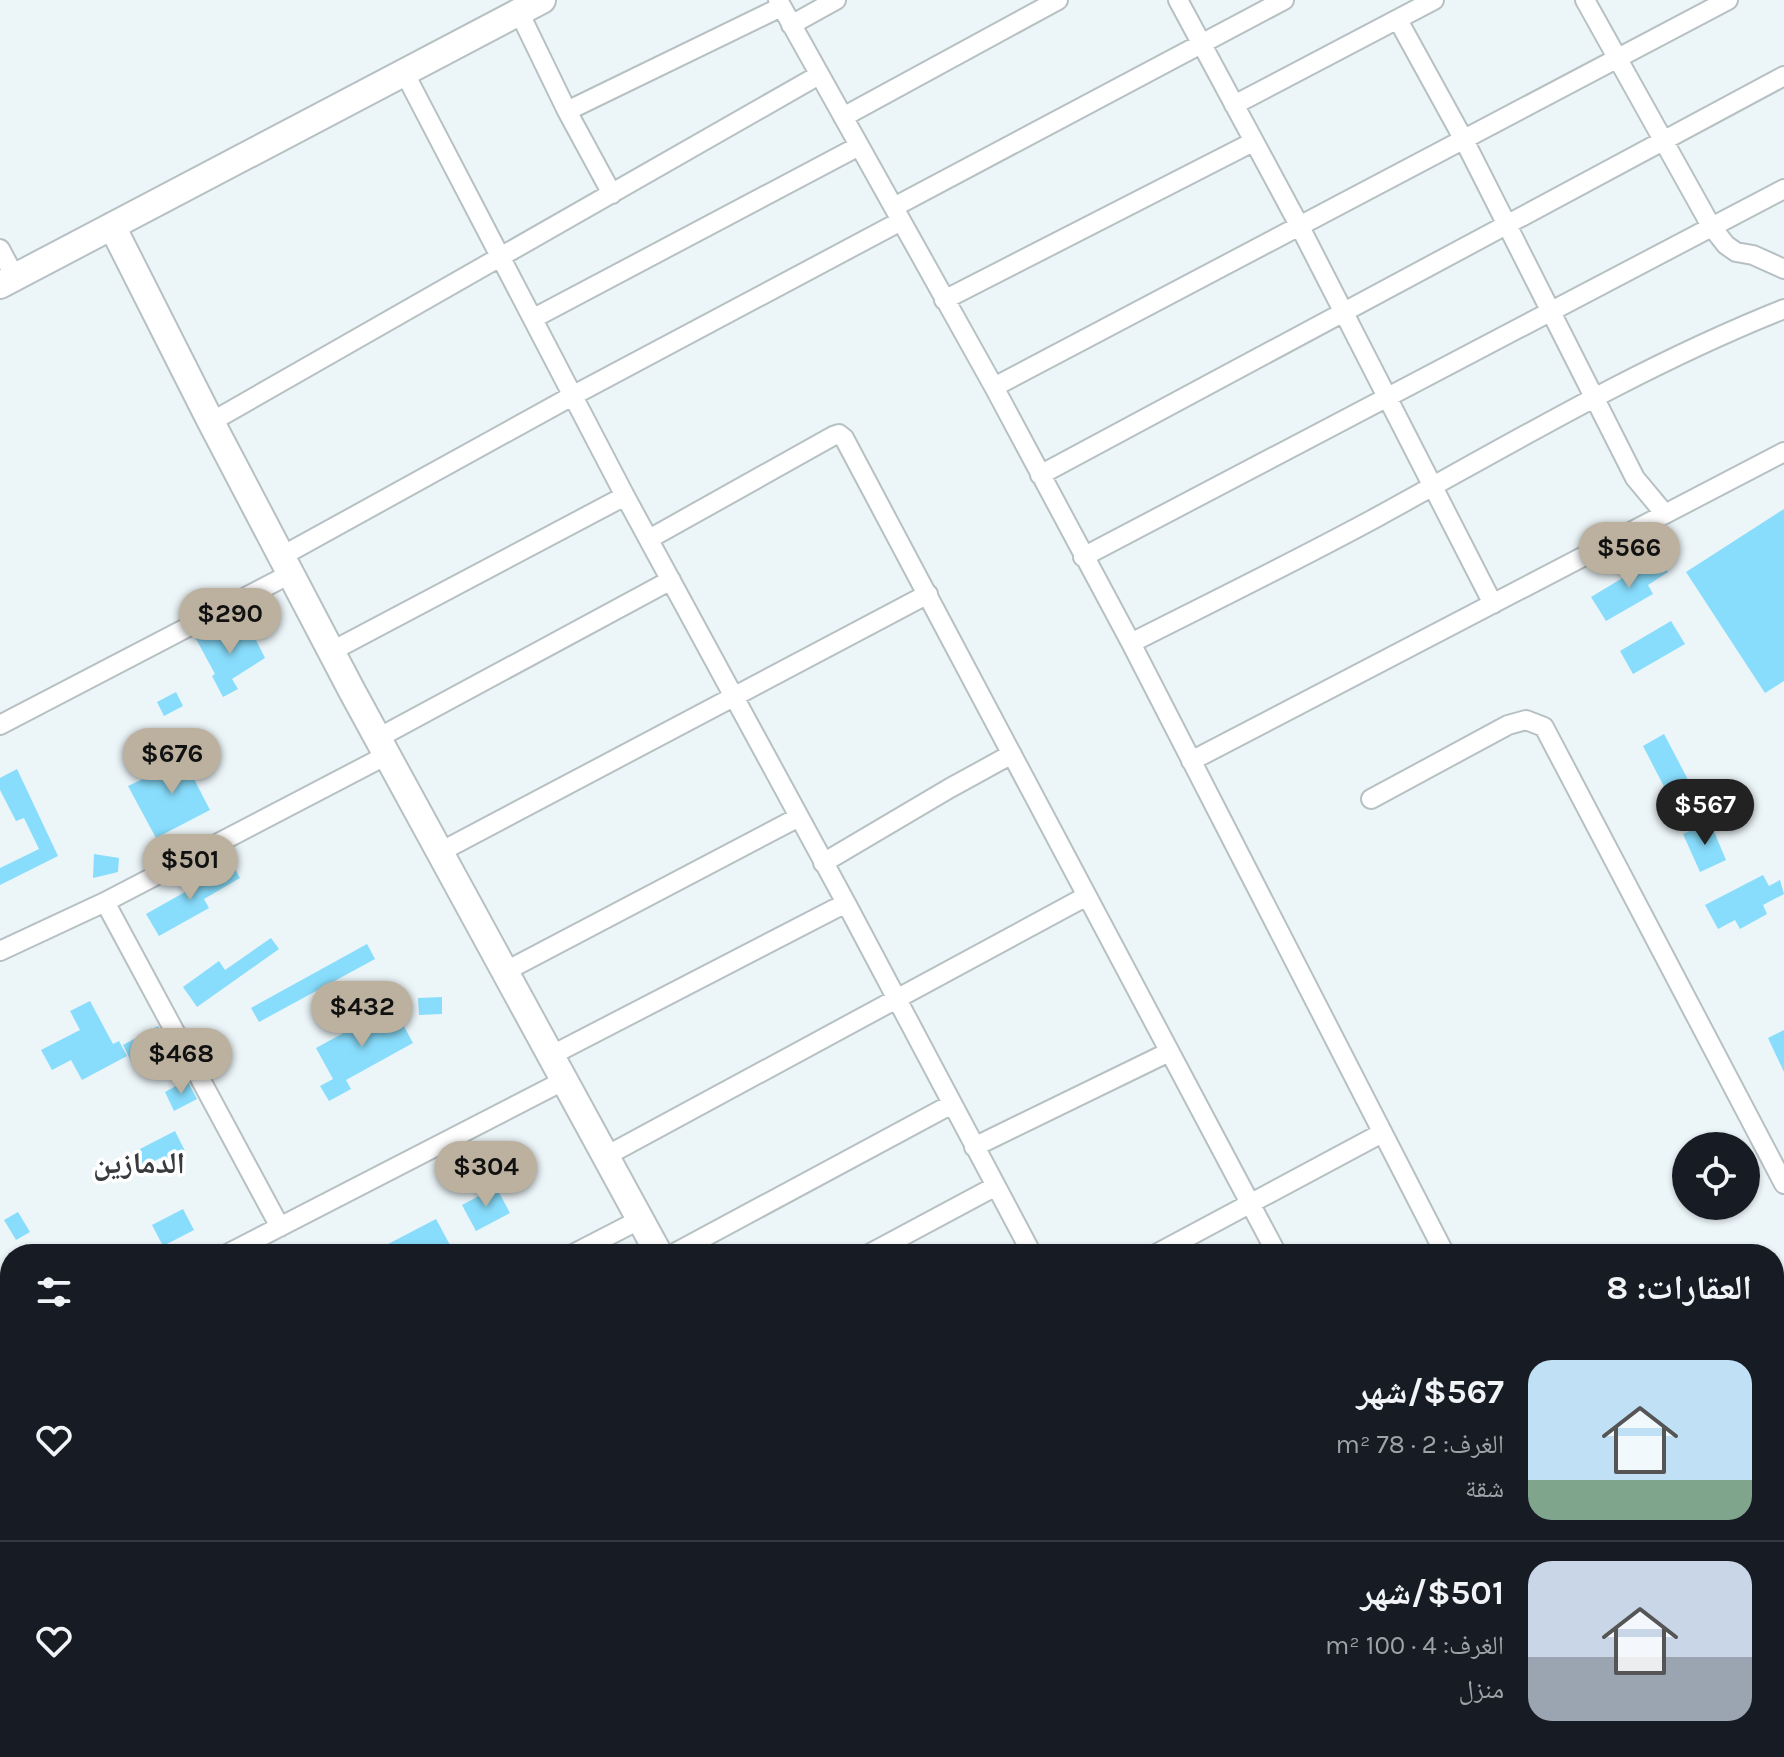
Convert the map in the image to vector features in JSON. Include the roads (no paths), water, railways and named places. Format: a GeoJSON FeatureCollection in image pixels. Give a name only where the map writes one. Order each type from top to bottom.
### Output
{"type":"FeatureCollection","features":[{"type":"Feature","properties":{"kind":"street"},"geometry":{"type":"LineString","coordinates":[[791,25],[836,0]]}},
{"type":"Feature","properties":{"kind":"street"},"geometry":{"type":"LineString","coordinates":[[843,117],[1058,0]]}},
{"type":"Feature","properties":{"kind":"street"},"geometry":{"type":"LineString","coordinates":[[1178,0],[1299,225],[1493,604]]}},
{"type":"Feature","properties":{"kind":"street"},"geometry":{"type":"LineString","coordinates":[[0,725],[286,565],[574,395],[1284,0]]}},
{"type":"Feature","properties":{"kind":"street"},"geometry":{"type":"LineString","coordinates":[[1234,105],[1434,0]]}},
{"type":"Feature","properties":{"kind":"street"},"geometry":{"type":"LineString","coordinates":[[1585,0],[1711,226],[1736,252],[1753,255],[1784,269]]}},
{"type":"Feature","properties":{"kind":"street"},"geometry":{"type":"LineString","coordinates":[[994,387],[1728,0]]}},
{"type":"Feature","properties":{"kind":"street"},"geometry":{"type":"LineString","coordinates":[[567,111],[780,4],[994,387],[1131,643],[1440,1244]]}},
{"type":"Feature","properties":{"kind":"street"},"geometry":{"type":"LineString","coordinates":[[0,249],[7,281],[531,6],[567,111],[612,194]]}},
{"type":"Feature","properties":{"kind":"street"},"geometry":{"type":"LineString","coordinates":[[1398,20],[1464,140],[1635,478],[1665,514]]}},
{"type":"Feature","properties":{"kind":"street"},"geometry":{"type":"LineString","coordinates":[[404,72],[625,496],[1027,1244]]}},
{"type":"Feature","properties":{"kind":"street"},"geometry":{"type":"LineString","coordinates":[[211,422],[819,75]]}},
{"type":"Feature","properties":{"kind":"street"},"geometry":{"type":"LineString","coordinates":[[1040,475],[1784,76]]}},
{"type":"Feature","properties":{"kind":"street"},"geometry":{"type":"LineString","coordinates":[[944,300],[1253,142]]}},
{"type":"Feature","properties":{"kind":"street"},"geometry":{"type":"LineString","coordinates":[[534,318],[859,146]]}},
{"type":"Feature","properties":{"kind":"street"},"geometry":{"type":"LineString","coordinates":[[1083,557],[1784,189]]}},
{"type":"Feature","properties":{"kind":"street"},"geometry":{"type":"LineString","coordinates":[[112,226],[286,565],[654,1244]]}},
{"type":"Feature","properties":{"kind":"street"},"geometry":{"type":"LineString","coordinates":[[1131,643],[1375,518],[1592,398],[1702,343],[1784,309]]}},
{"type":"Feature","properties":{"kind":"street"},"geometry":{"type":"LineString","coordinates":[[649,539],[839,434],[928,594],[1085,897],[1272,1244]]}},
{"type":"Feature","properties":{"kind":"street"},"geometry":{"type":"LineString","coordinates":[[1191,761],[1784,452]]}},
{"type":"Feature","properties":{"kind":"street"},"geometry":{"type":"LineString","coordinates":[[332,651],[625,496]]}},
{"type":"Feature","properties":{"kind":"street"},"geometry":{"type":"LineString","coordinates":[[0,951],[105,902],[671,580]]}},
{"type":"Feature","properties":{"kind":"street"},"geometry":{"type":"LineString","coordinates":[[440,852],[928,594]]}},
{"type":"Feature","properties":{"kind":"street"},"geometry":{"type":"LineString","coordinates":[[1371,799],[1508,725],[1526,720],[1544,727],[1784,1184]]}},
{"type":"Feature","properties":{"kind":"street"},"geometry":{"type":"LineString","coordinates":[[823,863],[1012,754]]}},
{"type":"Feature","properties":{"kind":"street"},"geometry":{"type":"LineString","coordinates":[[504,972],[799,817]]}},
{"type":"Feature","properties":{"kind":"street"},"geometry":{"type":"LineString","coordinates":[[606,1156],[1085,897]]}},
{"type":"Feature","properties":{"kind":"street"},"geometry":{"type":"LineString","coordinates":[[105,902],[280,1227]]}},
{"type":"Feature","properties":{"kind":"street"},"geometry":{"type":"LineString","coordinates":[[552,1055],[846,903]]}},
{"type":"Feature","properties":{"kind":"street"},"geometry":{"type":"LineString","coordinates":[[974,1147],[1169,1052]]}},
{"type":"Feature","properties":{"kind":"street"},"geometry":{"type":"LineString","coordinates":[[247,1244],[565,1080]]}},
{"type":"Feature","properties":{"kind":"street"},"geometry":{"type":"LineString","coordinates":[[692,1244],[952,1104]]}},
{"type":"Feature","properties":{"kind":"street"},"geometry":{"type":"LineString","coordinates":[[1175,1244],[1382,1133]]}},
{"type":"Feature","properties":{"kind":"street"},"geometry":{"type":"LineString","coordinates":[[888,1244],[996,1186]]}},
{"type":"Feature","properties":{"kind":"street"},"geometry":{"type":"LineString","coordinates":[[592,1244],[641,1219]]}},
{"type":"Feature","properties":{"kind":"district","name":"الدمازين"},"geometry":{"type":"Point","coordinates":[139,1163]}}]}
